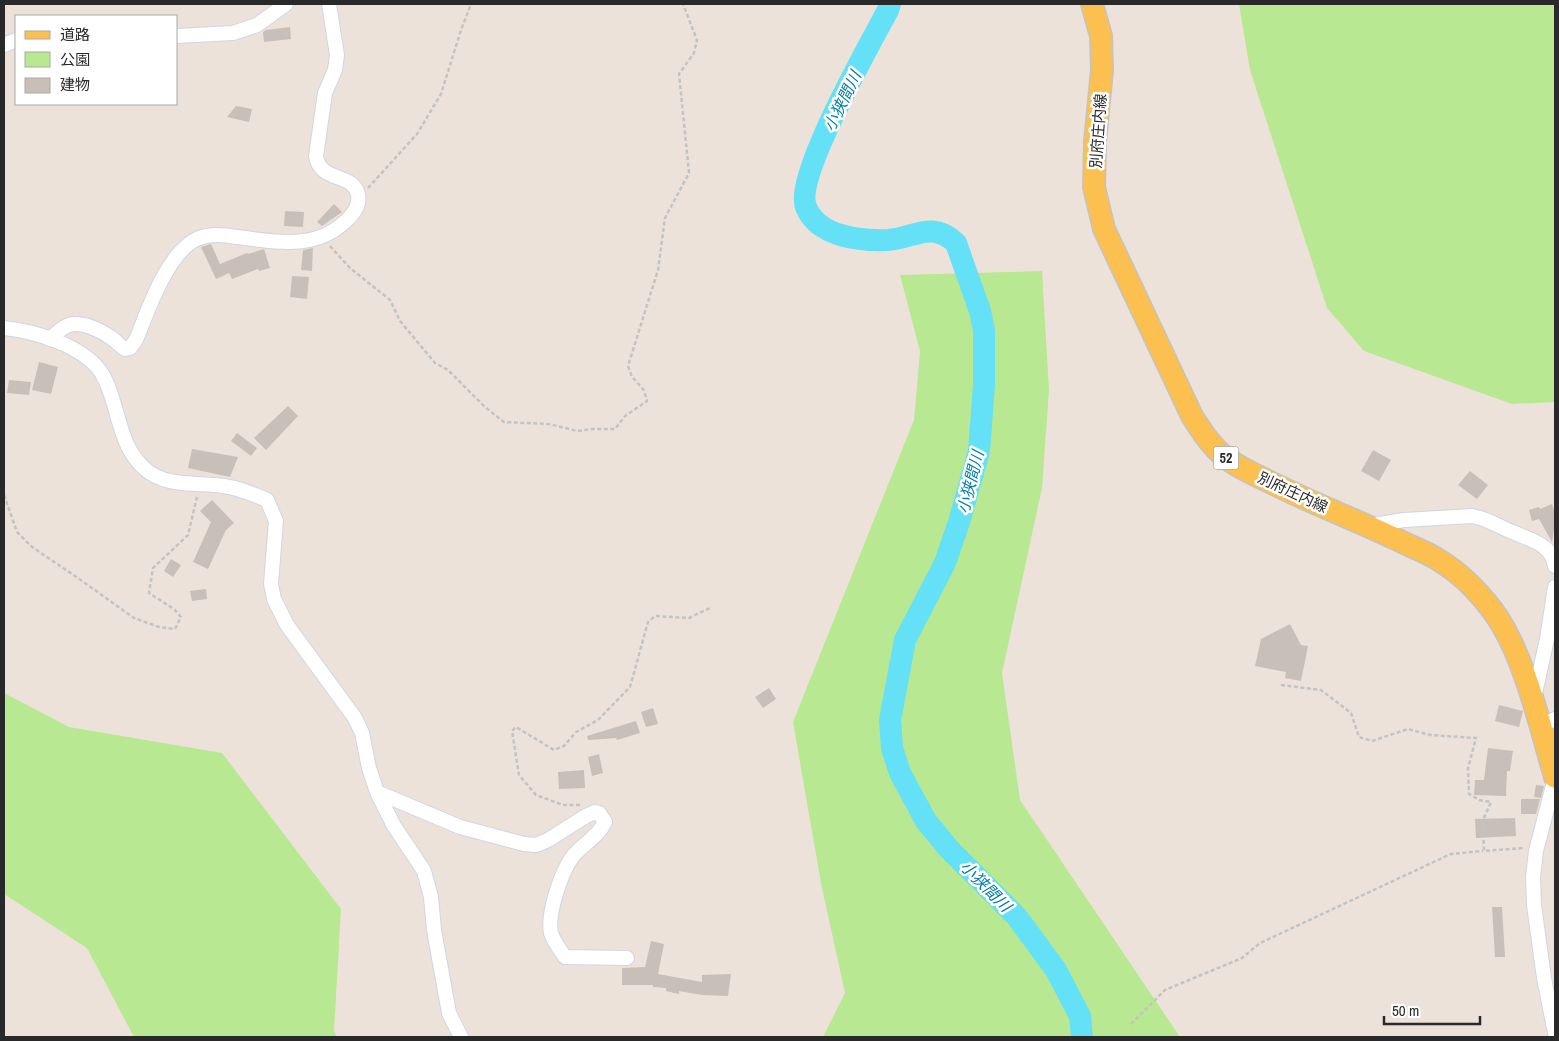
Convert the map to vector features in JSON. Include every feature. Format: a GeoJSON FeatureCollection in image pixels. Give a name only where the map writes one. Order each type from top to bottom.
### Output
{"type":"FeatureCollection","features":[{"type":"Feature","properties":{"kind":"main road","name":"別府庄内線"},"geometry":{"type":"LineString","coordinates":[[1092,4],[1101,36],[1102,70],[1095,142],[1094,187],[1104,229],[1192,416],[1210,442],[1228,459],[1249,472],[1437,559],[1477,592],[1494,612],[1514,648],[1533,701],[1548,723],[1555,778]]}},
{"type":"Feature","properties":{"kind":"street"},"geometry":{"type":"LineString","coordinates":[[178,36],[233,33],[257,25],[286,4]]}},
{"type":"Feature","properties":{"kind":"street"},"geometry":{"type":"LineString","coordinates":[[50,339],[69,325],[82,325],[97,330],[125,349],[130,348],[136,340],[166,272],[189,245],[200,238],[216,235],[277,242],[313,240],[322,237],[346,221],[355,212],[358,194],[352,185],[322,170],[317,164],[316,156],[325,93],[335,70],[337,55],[329,4]]}},
{"type":"Feature","properties":{"kind":"street"},"geometry":{"type":"LineString","coordinates":[[5,327],[50,339],[75,349],[101,372],[108,385],[122,434],[131,452],[144,469],[164,480],[226,486],[244,490],[267,500],[276,521],[271,584],[274,599],[286,624],[355,718],[362,733],[369,768],[377,792],[394,826],[424,871],[431,897],[434,930],[449,1013],[461,1037]]}},
{"type":"Feature","properties":{"kind":"street"},"geometry":{"type":"LineString","coordinates":[[1368,526],[1404,520],[1472,516],[1537,542],[1554,558],[1555,566]]}},
{"type":"Feature","properties":{"kind":"street"},"geometry":{"type":"LineString","coordinates":[[1533,701],[1547,640],[1555,587]]}},
{"type":"Feature","properties":{"kind":"street"},"geometry":{"type":"LineString","coordinates":[[1555,778],[1537,848],[1533,877],[1534,905],[1544,978],[1555,1033]]}},
{"type":"Feature","properties":{"kind":"street"},"geometry":{"type":"LineString","coordinates":[[377,792],[460,827],[524,844],[536,845],[595,812],[599,813],[604,822],[601,829],[594,838],[574,855],[565,869],[551,916],[551,933],[565,957],[627,958]]}},
{"type":"Feature","properties":{"kind":"path"},"geometry":{"type":"LineString","coordinates":[[358,194],[370,187],[417,134],[441,94],[471,4]]}},
{"type":"Feature","properties":{"kind":"path"},"geometry":{"type":"LineString","coordinates":[[322,237],[350,268],[390,300],[400,320],[434,363],[448,370],[486,408],[504,422],[550,424],[577,431],[615,429],[625,416],[647,401],[644,390],[632,377],[628,366],[658,270],[665,218],[689,173],[679,74],[694,53],[697,40],[683,4]]}},
{"type":"Feature","properties":{"kind":"path"},"geometry":{"type":"LineString","coordinates":[[4,494],[17,532],[32,547],[134,618],[159,627],[175,629],[181,617],[149,593],[153,568],[188,535],[201,484]]}},
{"type":"Feature","properties":{"kind":"path"},"geometry":{"type":"LineString","coordinates":[[595,812],[593,804],[564,804],[536,795],[518,775],[512,731],[516,727],[554,750],[564,746],[576,732],[598,720],[630,687],[648,622],[655,616],[689,618],[712,607]]}},
{"type":"Feature","properties":{"kind":"path"},"geometry":{"type":"LineString","coordinates":[[1281,685],[1321,690],[1351,713],[1359,737],[1372,741],[1408,729],[1430,735],[1476,738],[1468,768],[1469,794],[1479,800],[1491,802],[1483,820],[1484,851]]}},
{"type":"Feature","properties":{"kind":"path"},"geometry":{"type":"LineString","coordinates":[[1131,1024],[1165,990],[1242,958],[1260,943],[1451,854],[1537,848]]}},
{"type":"Feature","properties":{"kind":"green space"},"geometry":{"type":"Polygon","coordinates":[[[1239,4],[1555,4],[1555,402],[1512,404],[1364,351],[1327,308],[1250,70],[1239,4]]]}},
{"type":"Feature","properties":{"kind":"green space"},"geometry":{"type":"Polygon","coordinates":[[[1042,271],[1049,390],[1042,488],[1002,673],[1020,800],[1180,1037],[823,1037],[845,993],[821,883],[793,722],[914,420],[920,351],[900,275],[1042,271]]]}},
{"type":"Feature","properties":{"kind":"green space"},"geometry":{"type":"Polygon","coordinates":[[[4,693],[69,727],[222,753],[341,909],[334,1031],[337,1037],[134,1037],[87,948],[4,894],[4,693]]]}},
{"type":"Feature","properties":{"kind":"building"},"geometry":{"type":"Polygon","coordinates":[[[290,27],[291,39],[264,42],[263,32],[266,30],[290,27]]]}},
{"type":"Feature","properties":{"kind":"building"},"geometry":{"type":"Polygon","coordinates":[[[236,106],[252,109],[249,122],[227,117],[236,106]]]}},
{"type":"Feature","properties":{"kind":"building"},"geometry":{"type":"Polygon","coordinates":[[[334,204],[342,212],[322,226],[317,222],[334,204]]]}},
{"type":"Feature","properties":{"kind":"building"},"geometry":{"type":"Polygon","coordinates":[[[285,211],[304,212],[303,227],[284,226],[285,211]]]}},
{"type":"Feature","properties":{"kind":"building"},"geometry":{"type":"Polygon","coordinates":[[[211,244],[220,264],[247,253],[264,249],[270,268],[259,271],[258,269],[232,279],[229,273],[216,279],[201,247],[211,244]]]}},
{"type":"Feature","properties":{"kind":"building"},"geometry":{"type":"Polygon","coordinates":[[[313,248],[312,271],[301,270],[303,250],[313,248]]]}},
{"type":"Feature","properties":{"kind":"building"},"geometry":{"type":"Polygon","coordinates":[[[292,276],[309,277],[307,299],[290,297],[292,276]]]}},
{"type":"Feature","properties":{"kind":"building"},"geometry":{"type":"Polygon","coordinates":[[[39,362],[58,367],[51,394],[32,390],[39,362]]]}},
{"type":"Feature","properties":{"kind":"building"},"geometry":{"type":"Polygon","coordinates":[[[9,380],[31,382],[29,395],[7,393],[9,380]]]}},
{"type":"Feature","properties":{"kind":"building"},"geometry":{"type":"Polygon","coordinates":[[[288,406],[298,416],[266,450],[254,438],[288,406]]]}},
{"type":"Feature","properties":{"kind":"building"},"geometry":{"type":"Polygon","coordinates":[[[237,433],[257,448],[251,456],[231,441],[237,433]]]}},
{"type":"Feature","properties":{"kind":"building"},"geometry":{"type":"Polygon","coordinates":[[[192,449],[238,457],[230,477],[188,468],[192,449]]]}},
{"type":"Feature","properties":{"kind":"building"},"geometry":{"type":"Polygon","coordinates":[[[1373,450],[1391,460],[1379,481],[1361,471],[1373,450]]]}},
{"type":"Feature","properties":{"kind":"building"},"geometry":{"type":"Polygon","coordinates":[[[1470,471],[1488,485],[1477,499],[1458,485],[1470,471]]]}},
{"type":"Feature","properties":{"kind":"building"},"geometry":{"type":"Polygon","coordinates":[[[212,500],[234,523],[226,530],[208,569],[193,562],[211,522],[200,511],[212,500]]]}},
{"type":"Feature","properties":{"kind":"building"},"geometry":{"type":"Polygon","coordinates":[[[1552,504],[1555,512],[1555,523],[1552,542],[1539,519],[1532,521],[1529,510],[1539,507],[1540,509],[1552,504]]]}},
{"type":"Feature","properties":{"kind":"building"},"geometry":{"type":"Polygon","coordinates":[[[171,559],[181,565],[173,577],[164,571],[171,559]]]}},
{"type":"Feature","properties":{"kind":"building"},"geometry":{"type":"Polygon","coordinates":[[[206,589],[207,599],[192,601],[190,591],[206,589]]]}},
{"type":"Feature","properties":{"kind":"building"},"geometry":{"type":"Polygon","coordinates":[[[1290,624],[1301,645],[1308,646],[1301,681],[1285,678],[1286,672],[1255,666],[1261,639],[1290,624]]]}},
{"type":"Feature","properties":{"kind":"building"},"geometry":{"type":"Polygon","coordinates":[[[769,688],[776,699],[763,708],[755,697],[769,688]]]}},
{"type":"Feature","properties":{"kind":"building"},"geometry":{"type":"Polygon","coordinates":[[[1499,705],[1523,711],[1519,727],[1495,721],[1499,705]]]}},
{"type":"Feature","properties":{"kind":"building"},"geometry":{"type":"Polygon","coordinates":[[[653,708],[658,724],[646,727],[641,712],[653,708]]]}},
{"type":"Feature","properties":{"kind":"building"},"geometry":{"type":"Polygon","coordinates":[[[636,721],[640,733],[617,740],[616,738],[588,740],[587,736],[636,721]]]}},
{"type":"Feature","properties":{"kind":"building"},"geometry":{"type":"Polygon","coordinates":[[[1488,748],[1513,751],[1510,771],[1507,771],[1506,796],[1474,795],[1475,780],[1484,780],[1488,748]]]}},
{"type":"Feature","properties":{"kind":"building"},"geometry":{"type":"Polygon","coordinates":[[[599,754],[603,773],[592,776],[588,757],[599,754]]]}},
{"type":"Feature","properties":{"kind":"building"},"geometry":{"type":"Polygon","coordinates":[[[584,770],[585,788],[559,789],[558,772],[584,770]]]}},
{"type":"Feature","properties":{"kind":"building"},"geometry":{"type":"Polygon","coordinates":[[[1536,785],[1544,786],[1541,798],[1534,797],[1536,785]]]}},
{"type":"Feature","properties":{"kind":"building"},"geometry":{"type":"Polygon","coordinates":[[[1521,799],[1540,799],[1536,814],[1521,814],[1521,799]]]}},
{"type":"Feature","properties":{"kind":"building"},"geometry":{"type":"Polygon","coordinates":[[[1515,818],[1516,836],[1476,838],[1475,819],[1515,818]]]}},
{"type":"Feature","properties":{"kind":"building"},"geometry":{"type":"Polygon","coordinates":[[[1492,907],[1502,907],[1505,957],[1495,957],[1492,907]]]}},
{"type":"Feature","properties":{"kind":"building"},"geometry":{"type":"Polygon","coordinates":[[[651,941],[664,944],[658,974],[702,982],[702,975],[731,974],[728,996],[702,995],[679,991],[679,994],[666,991],[666,988],[653,987],[653,985],[622,985],[622,968],[645,967],[651,941]]]}},
{"type":"Feature","properties":{"kind":"waterway","name":"小狭間川"},"geometry":{"type":"LineString","coordinates":[[890,4],[851,78],[822,140],[811,168],[805,191],[806,207],[820,225],[830,231],[853,238],[888,240],[931,231],[947,236],[956,243],[980,311],[984,330],[984,385],[979,451],[945,563],[905,640],[890,720],[892,748],[900,773],[926,821],[949,849],[1017,917],[1056,970],[1080,1016],[1082,1037]]}}]}
